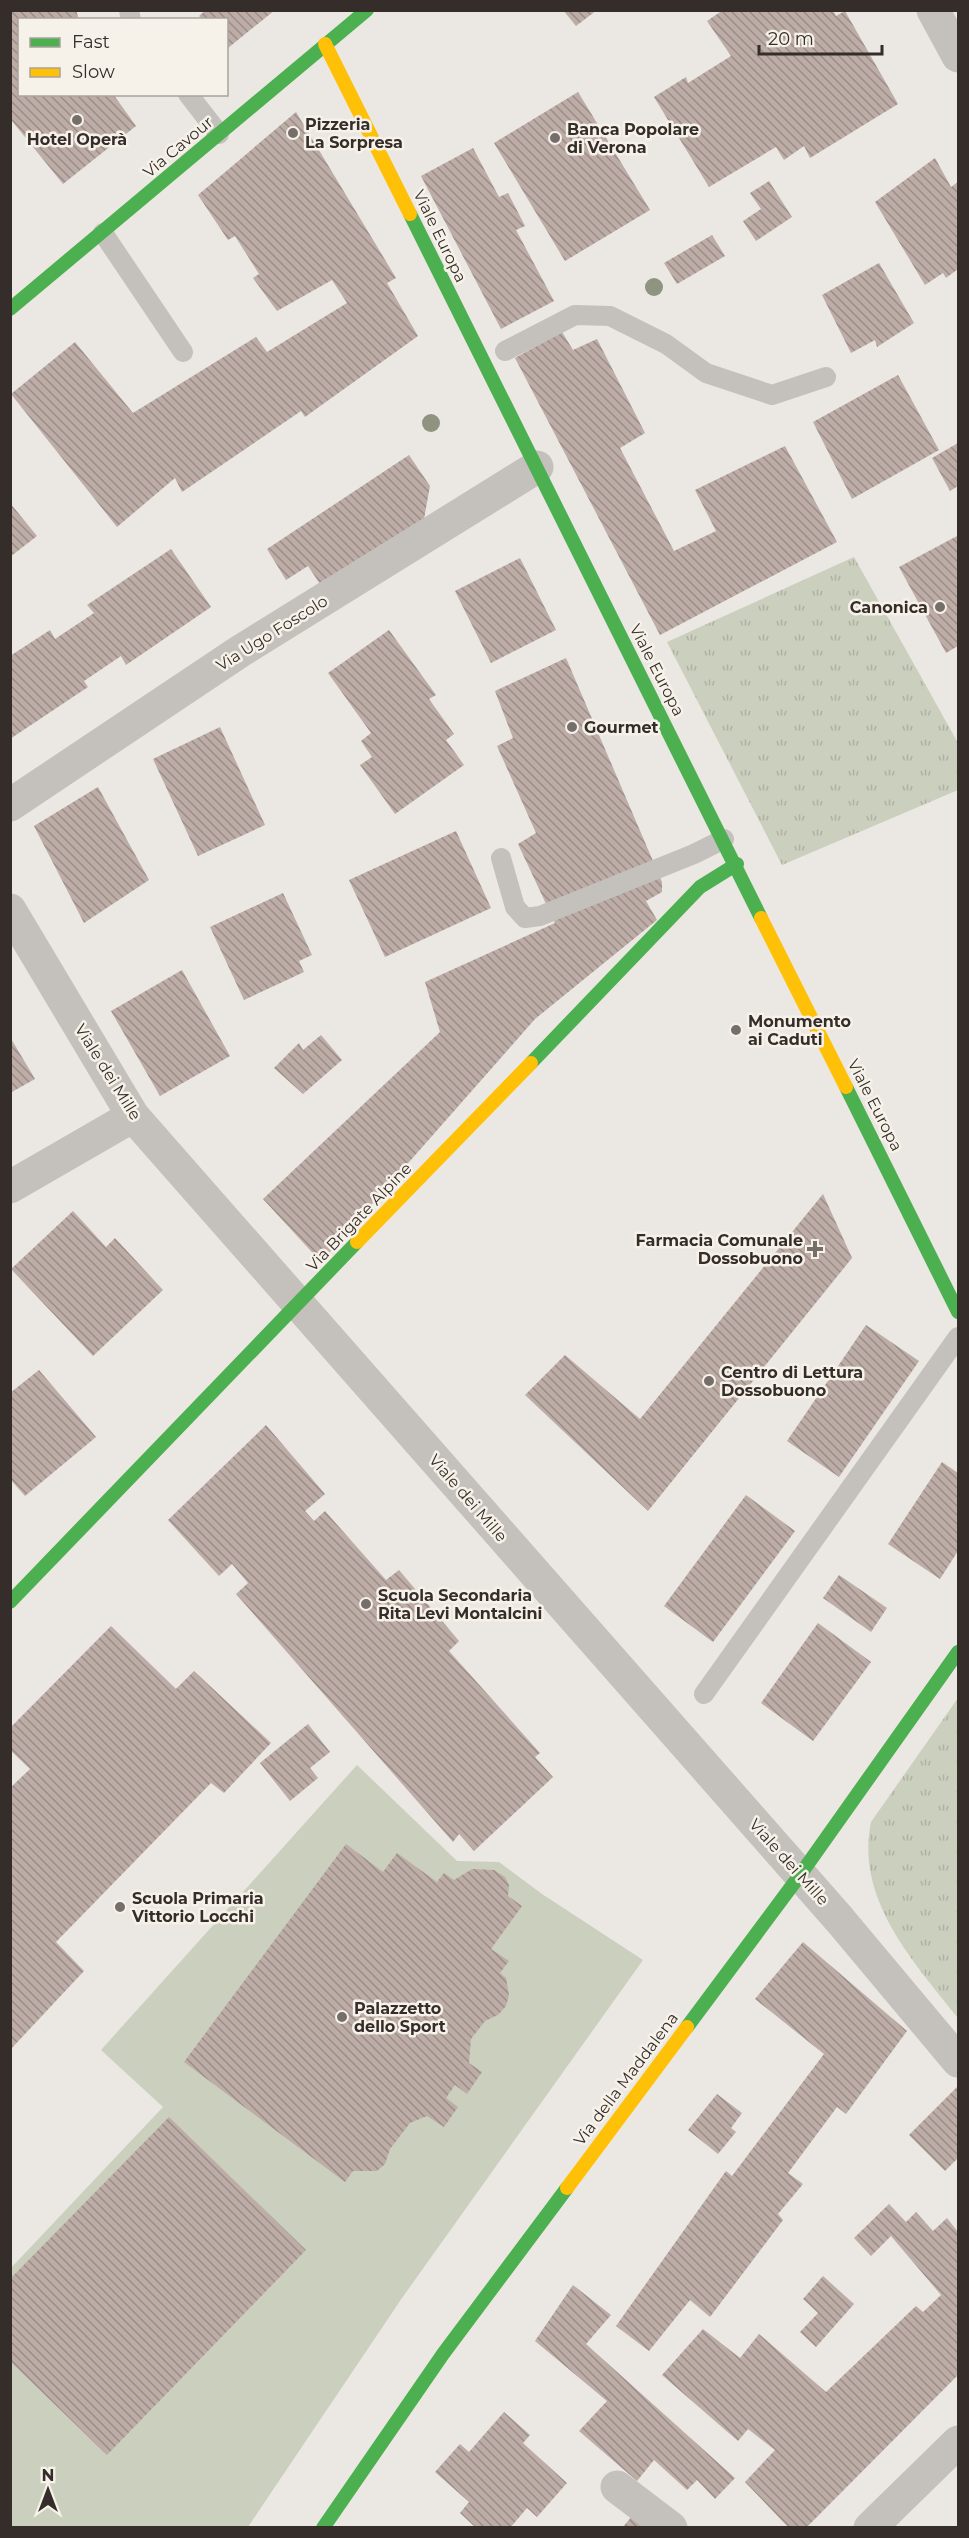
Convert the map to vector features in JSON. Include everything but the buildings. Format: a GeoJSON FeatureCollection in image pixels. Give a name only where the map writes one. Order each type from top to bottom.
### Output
{"type":"FeatureCollection","features":[{"type":"Feature","properties":{"kind":"street","name":"Via Cavour"},"geometry":{"type":"LineString","coordinates":[[10,309],[367,10]]}},
{"type":"Feature","properties":{"kind":"street"},"geometry":{"type":"LineString","coordinates":[[933,10],[958,56]]}},
{"type":"Feature","properties":{"kind":"street","name":"Viale Europa"},"geometry":{"type":"LineString","coordinates":[[326,44],[958,1312]]}},
{"type":"Feature","properties":{"kind":"street","name":"Via Ugo Foscolo"},"geometry":{"type":"LineString","coordinates":[[10,805],[239,652],[537,467]]}},
{"type":"Feature","properties":{"kind":"street","name":"Via Brigate Alpine"},"geometry":{"type":"LineString","coordinates":[[10,1602],[700,887],[736,864]]}},
{"type":"Feature","properties":{"kind":"street","name":"Viale dei Mille"},"geometry":{"type":"LineString","coordinates":[[10,910],[133,1116],[800,1875],[958,2061]]}},
{"type":"Feature","properties":{"kind":"street"},"geometry":{"type":"LineString","coordinates":[[10,1186],[133,1116]]}},
{"type":"Feature","properties":{"kind":"street","name":"Via della Maddalena"},"geometry":{"type":"LineString","coordinates":[[323,2528],[404,2414],[443,2354],[800,1875],[958,1653]]}},
{"type":"Feature","properties":{"kind":"street"},"geometry":{"type":"LineString","coordinates":[[870,2528],[958,2442]]}},
{"type":"Feature","properties":{"kind":"street"},"geometry":{"type":"LineString","coordinates":[[617,2487],[671,2528]]}},
{"type":"Feature","properties":{"kind":"lane"},"geometry":{"type":"LineString","coordinates":[[190,96],[219,134]]}},
{"type":"Feature","properties":{"kind":"lane"},"geometry":{"type":"LineString","coordinates":[[103,233],[183,352]]}},
{"type":"Feature","properties":{"kind":"lane"},"geometry":{"type":"LineString","coordinates":[[505,351],[575,315],[610,316],[666,344],[706,373],[772,395],[826,377]]}},
{"type":"Feature","properties":{"kind":"lane"},"geometry":{"type":"LineString","coordinates":[[501,858],[515,907],[525,918],[540,916],[694,854],[724,839]]}},
{"type":"Feature","properties":{"kind":"lane"},"geometry":{"type":"LineString","coordinates":[[704,1694],[958,1337]]}},
{"type":"Feature","properties":{"kind":"green space"},"geometry":{"type":"Polygon","coordinates":[[[854,557],[958,743],[958,790],[782,865],[667,642],[854,557]]]}},
{"type":"Feature","properties":{"kind":"green space"},"geometry":{"type":"Polygon","coordinates":[[[958,1698],[958,2018],[907,1952],[892,1928],[880,1904],[872,1878],[868,1851],[871,1822],[958,1698]]]}},
{"type":"Feature","properties":{"kind":"green space"},"geometry":{"type":"Polygon","coordinates":[[[357,1765],[457,1861],[499,1862],[542,1894],[643,1960],[402,2298],[248,2527],[11,2527],[10,2269],[163,2107],[101,2050],[357,1765]]]}},
{"type":"Feature","properties":{"kind":"traffic: fast"},"geometry":{"type":"LineString","coordinates":[[10,309],[367,10]]}},
{"type":"Feature","properties":{"kind":"traffic: fast"},"geometry":{"type":"LineString","coordinates":[[410,214],[761,918]]}},
{"type":"Feature","properties":{"kind":"traffic: fast"},"geometry":{"type":"LineString","coordinates":[[531,1063],[700,887],[737,864]]}},
{"type":"Feature","properties":{"kind":"traffic: fast"},"geometry":{"type":"LineString","coordinates":[[846,1087],[958,1312]]}},
{"type":"Feature","properties":{"kind":"traffic: fast"},"geometry":{"type":"LineString","coordinates":[[10,1602],[357,1242]]}},
{"type":"Feature","properties":{"kind":"traffic: fast"},"geometry":{"type":"LineString","coordinates":[[687,2027],[800,1875],[958,1652]]}},
{"type":"Feature","properties":{"kind":"traffic: fast"},"geometry":{"type":"LineString","coordinates":[[323,2528],[443,2354],[567,2188]]}},
{"type":"Feature","properties":{"kind":"traffic: slow"},"geometry":{"type":"LineString","coordinates":[[325,44],[410,214]]}},
{"type":"Feature","properties":{"kind":"traffic: slow"},"geometry":{"type":"LineString","coordinates":[[761,918],[846,1087]]}},
{"type":"Feature","properties":{"kind":"traffic: slow"},"geometry":{"type":"LineString","coordinates":[[357,1242],[531,1063]]}},
{"type":"Feature","properties":{"kind":"traffic: slow"},"geometry":{"type":"LineString","coordinates":[[567,2188],[687,2027]]}},
{"type":"Feature","properties":{"kind":"place","name":"Hotel Operà"},"geometry":{"type":"Point","coordinates":[77,120]}},
{"type":"Feature","properties":{"kind":"place","name":"Pizzeria La Sorpresa"},"geometry":{"type":"Point","coordinates":[293,133]}},
{"type":"Feature","properties":{"kind":"place","name":"Banca Popolare di Verona"},"geometry":{"type":"Point","coordinates":[555,138]}},
{"type":"Feature","properties":{"kind":"place","name":"Canonica"},"geometry":{"type":"Point","coordinates":[940,607]}},
{"type":"Feature","properties":{"kind":"place","name":"Gourmet"},"geometry":{"type":"Point","coordinates":[572,727]}},
{"type":"Feature","properties":{"kind":"place","name":"Monumento ai Caduti"},"geometry":{"type":"Point","coordinates":[736,1030]}},
{"type":"Feature","properties":{"kind":"place","name":"Farmacia Comunale Dossobuono"},"geometry":{"type":"Point","coordinates":[815,1249]}},
{"type":"Feature","properties":{"kind":"place","name":"Centro di Lettura Dossobuono"},"geometry":{"type":"Point","coordinates":[709,1381]}},
{"type":"Feature","properties":{"kind":"place","name":"Scuola Secondaria Rita Levi Montalcini"},"geometry":{"type":"Point","coordinates":[366,1604]}},
{"type":"Feature","properties":{"kind":"place","name":"Scuola Primaria Vittorio Locchi"},"geometry":{"type":"Point","coordinates":[120,1907]}},
{"type":"Feature","properties":{"kind":"place","name":"Palazzetto dello Sport"},"geometry":{"type":"Point","coordinates":[342,2017]}}]}
